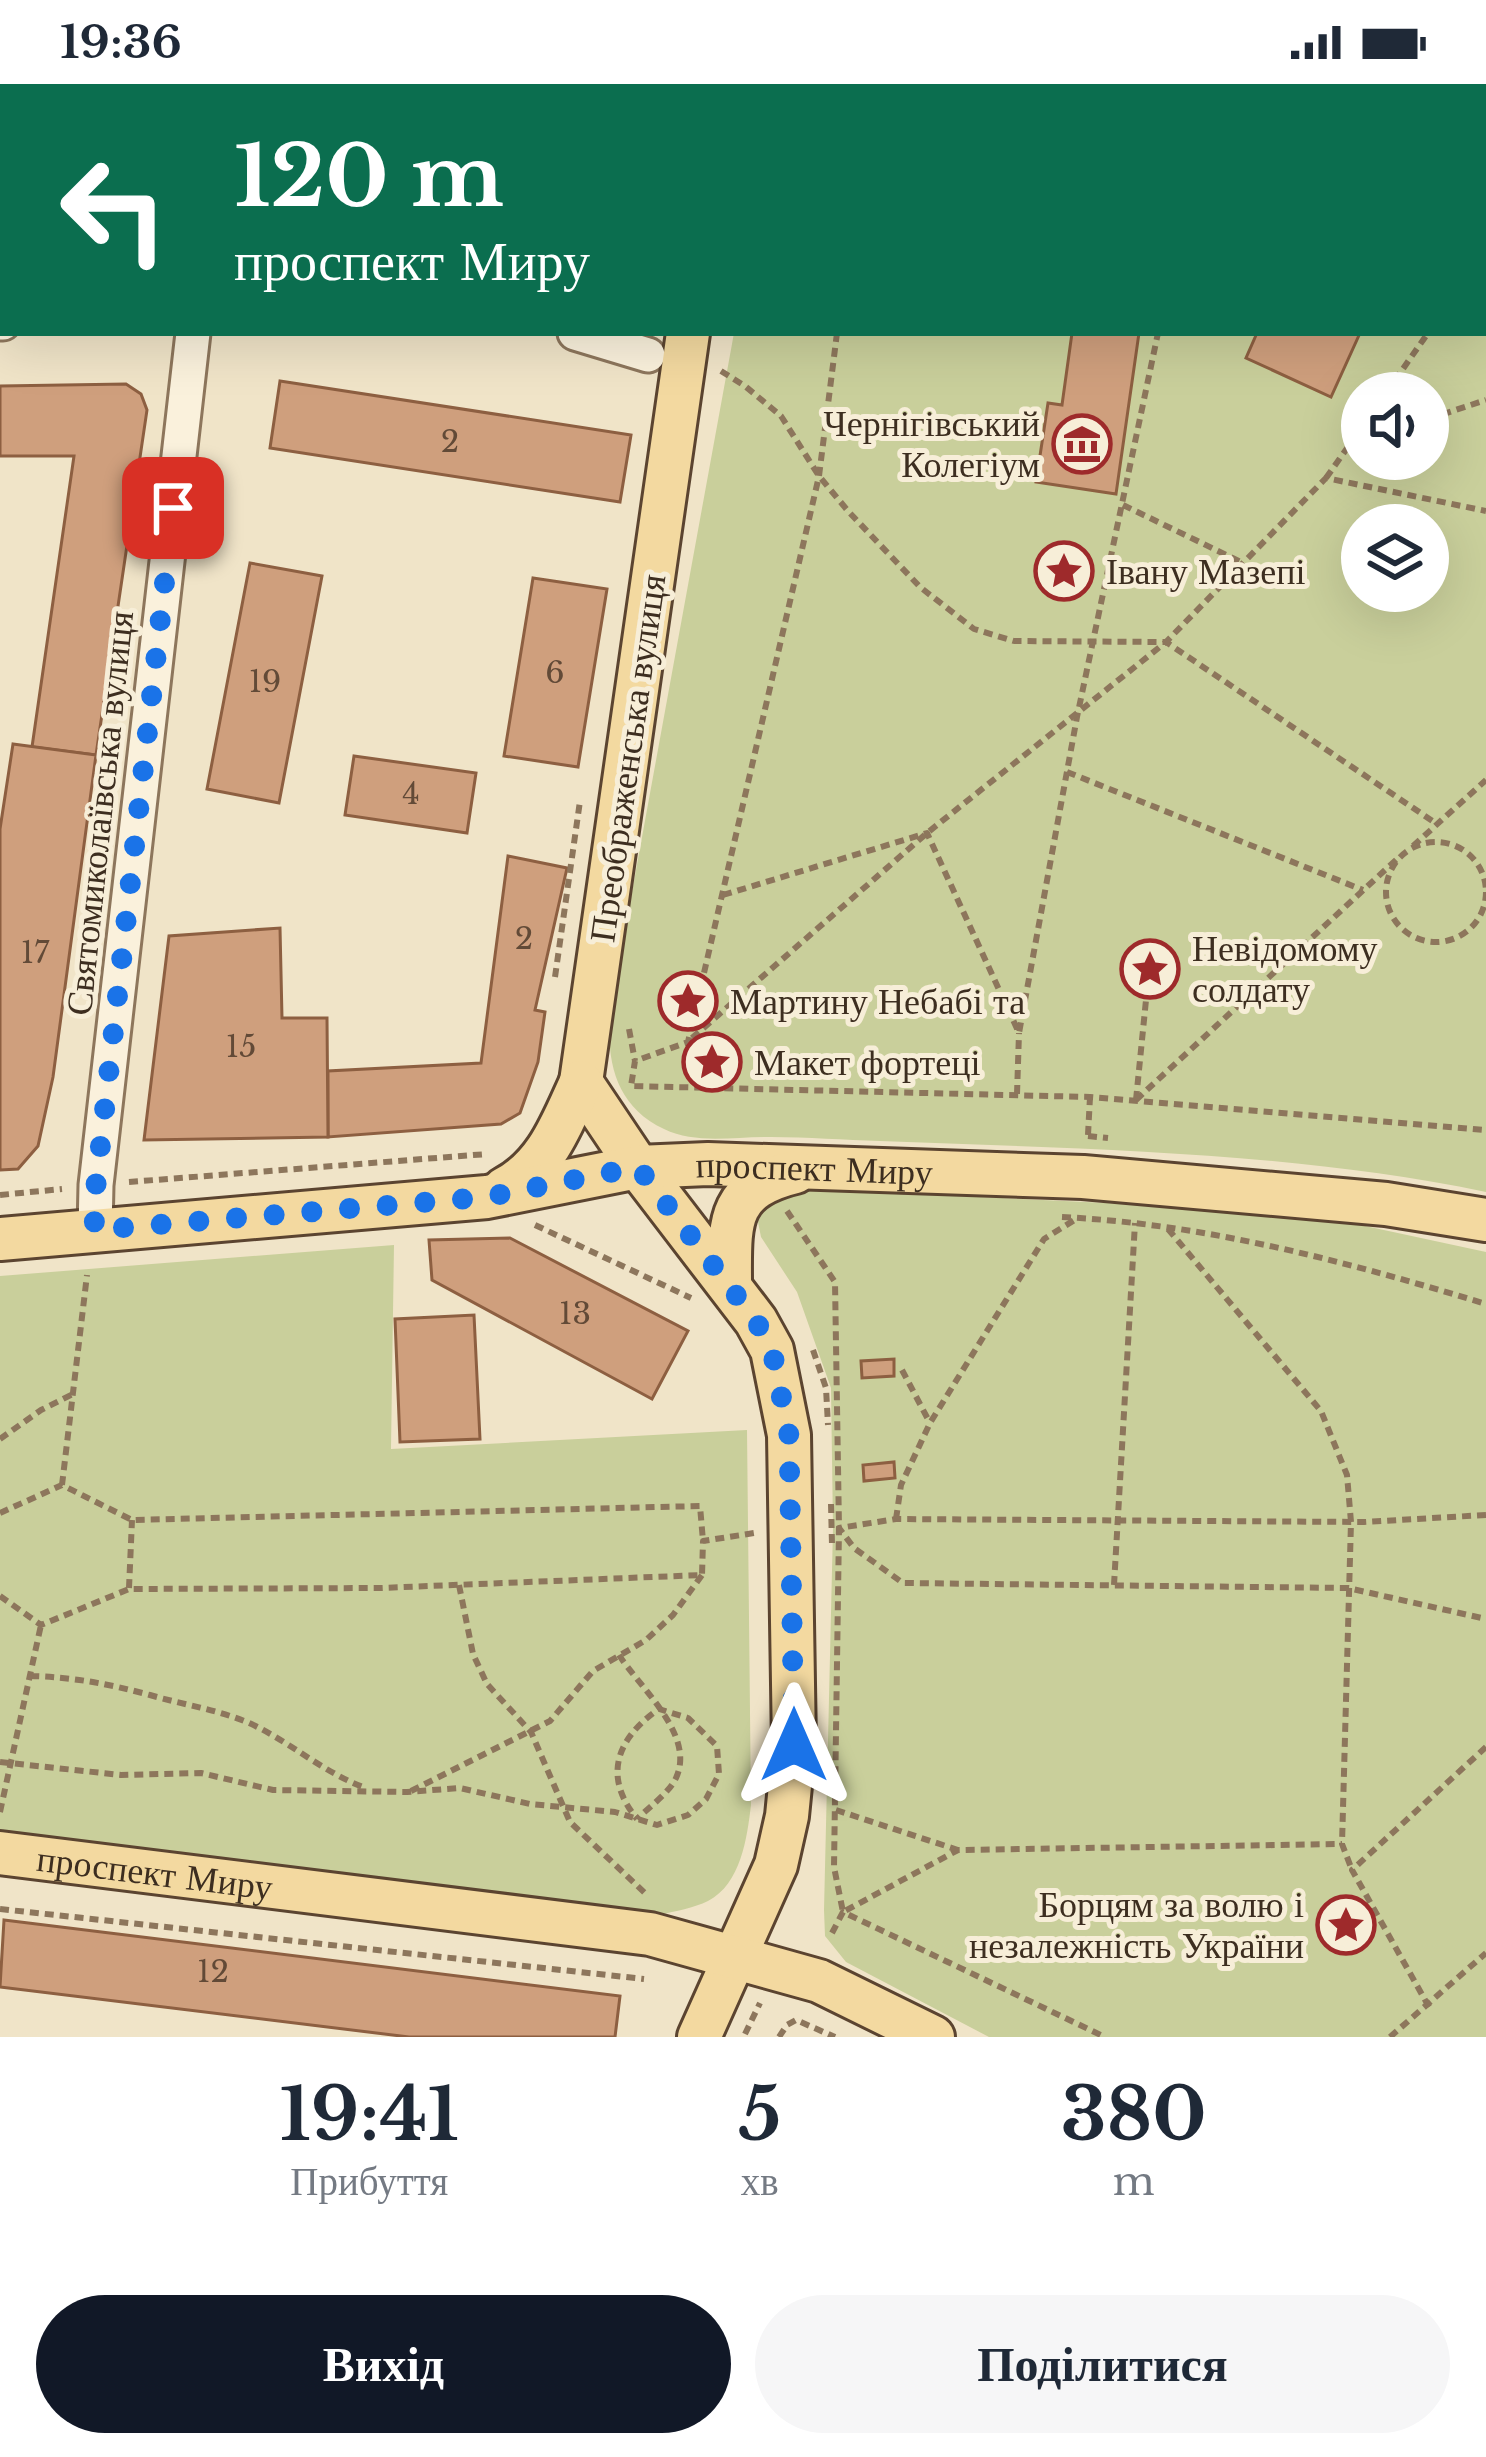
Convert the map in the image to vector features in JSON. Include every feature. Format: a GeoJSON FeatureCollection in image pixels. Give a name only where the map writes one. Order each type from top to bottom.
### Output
{"type":"FeatureCollection","features":[{"type":"Feature","properties":{"kind":"main road","name":"Преображенська вулиця"},"geometry":{"type":"LineString","coordinates":[[493,1169],[519,1181],[546,1155],[581,1082],[700,350]]}},
{"type":"Feature","properties":{"kind":"main road"},"geometry":{"type":"LineString","coordinates":[[581,1082],[717,1296],[772,1350],[789,1435],[794,1745],[787,1816],[776,1865],[699,2037]]}},
{"type":"Feature","properties":{"kind":"main road","name":"проспект Миру"},"geometry":{"type":"LineString","coordinates":[[0,1240],[96,1202],[493,1169],[638,1167],[820,1166],[1106,1179],[1386,1204],[1486,1220]]}},
{"type":"Feature","properties":{"kind":"main road"},"geometry":{"type":"LineString","coordinates":[[717,1296],[734,1218],[747,1193],[767,1178],[820,1166]]}},
{"type":"Feature","properties":{"kind":"main road","name":"проспект Миру"},"geometry":{"type":"LineString","coordinates":[[0,1853],[650,1934],[819,1981],[933,2037]]}},
{"type":"Feature","properties":{"kind":"street","name":"Святомиколаївська вулиця"},"geometry":{"type":"LineString","coordinates":[[96,1202],[193,336]]}},
{"type":"Feature","properties":{"kind":"street"},"geometry":{"type":"LineString","coordinates":[[585,336],[648,355]]}},
{"type":"Feature","properties":{"kind":"path"},"geometry":{"type":"LineString","coordinates":[[688,1042],[819,476],[837,336]]}},
{"type":"Feature","properties":{"kind":"path"},"geometry":{"type":"LineString","coordinates":[[1017,1094],[1019,1033],[1077,717],[1157,336]]}},
{"type":"Feature","properties":{"kind":"path"},"geometry":{"type":"LineString","coordinates":[[1401,372],[1426,336]]}},
{"type":"Feature","properties":{"kind":"path"},"geometry":{"type":"LineString","coordinates":[[700,350],[781,416],[819,476],[920,587],[974,629],[1014,641],[1166,642],[1437,824]]}},
{"type":"Feature","properties":{"kind":"path"},"geometry":{"type":"LineString","coordinates":[[1449,412],[1486,400]]}},
{"type":"Feature","properties":{"kind":"path"},"geometry":{"type":"LineString","coordinates":[[1341,458],[1166,642],[927,833],[688,1042],[635,1061],[631,1086],[1090,1096],[1486,1130]]}},
{"type":"Feature","properties":{"kind":"path"},"geometry":{"type":"LineString","coordinates":[[1326,478],[1486,511]]}},
{"type":"Feature","properties":{"kind":"path"},"geometry":{"type":"LineString","coordinates":[[1123,505],[1243,563]]}},
{"type":"Feature","properties":{"kind":"path"},"geometry":{"type":"LineString","coordinates":[[1067,772],[1364,890]]}},
{"type":"Feature","properties":{"kind":"path"},"geometry":{"type":"LineString","coordinates":[[1136,1100],[1486,779]]}},
{"type":"Feature","properties":{"kind":"path"},"geometry":{"type":"LineString","coordinates":[[564,986],[590,798]]}},
{"type":"Feature","properties":{"kind":"path"},"geometry":{"type":"LineString","coordinates":[[723,896],[927,833]]}},
{"type":"Feature","properties":{"kind":"path"},"geometry":{"type":"LineString","coordinates":[[927,833],[1019,1033]]}},
{"type":"Feature","properties":{"kind":"path"},"geometry":{"type":"LineString","coordinates":[[1397,859],[1385,890],[1395,922],[1422,940],[1455,939],[1480,917],[1486,884],[1471,855],[1442,842],[1410,849]]}},
{"type":"Feature","properties":{"kind":"path"},"geometry":{"type":"LineString","coordinates":[[1153,950],[1166,958],[1170,972],[1162,986],[1147,990],[1133,982],[1130,965],[1139,953],[1153,950]]}},
{"type":"Feature","properties":{"kind":"path"},"geometry":{"type":"LineString","coordinates":[[1136,1100],[1147,990]]}},
{"type":"Feature","properties":{"kind":"path"},"geometry":{"type":"LineString","coordinates":[[1088,1136],[1090,1096]]}},
{"type":"Feature","properties":{"kind":"path"},"geometry":{"type":"LineString","coordinates":[[0,1198],[96,1202],[493,1169]]}},
{"type":"Feature","properties":{"kind":"path"},"geometry":{"type":"LineString","coordinates":[[782,1204],[836,1282],[839,1528],[834,1867],[843,1912]]}},
{"type":"Feature","properties":{"kind":"path"},"geometry":{"type":"LineString","coordinates":[[896,1519],[901,1485],[930,1423],[1044,1239],[1077,1218]]}},
{"type":"Feature","properties":{"kind":"path"},"geometry":{"type":"LineString","coordinates":[[531,1223],[717,1296]]}},
{"type":"Feature","properties":{"kind":"path"},"geometry":{"type":"LineString","coordinates":[[1114,1585],[1135,1223],[1339,1260],[1486,1304]]}},
{"type":"Feature","properties":{"kind":"path"},"geometry":{"type":"LineString","coordinates":[[1167,1229],[1322,1411],[1347,1475],[1351,1522],[1342,1844],[1429,2006]]}},
{"type":"Feature","properties":{"kind":"path"},"geometry":{"type":"LineString","coordinates":[[62,1485],[87,1275]]}},
{"type":"Feature","properties":{"kind":"path"},"geometry":{"type":"LineString","coordinates":[[902,1370],[930,1423]]}},
{"type":"Feature","properties":{"kind":"path"},"geometry":{"type":"LineString","coordinates":[[0,1439],[73,1394]]}},
{"type":"Feature","properties":{"kind":"path"},"geometry":{"type":"LineString","coordinates":[[0,1513],[62,1485]]}},
{"type":"Feature","properties":{"kind":"path"},"geometry":{"type":"LineString","coordinates":[[62,1485],[132,1520],[700,1506],[702,1575],[673,1615],[646,1640],[592,1671],[561,1710],[532,1732],[407,1792]]}},
{"type":"Feature","properties":{"kind":"path"},"geometry":{"type":"LineString","coordinates":[[839,1528],[896,1519],[1351,1522],[1486,1515]]}},
{"type":"Feature","properties":{"kind":"path"},"geometry":{"type":"LineString","coordinates":[[129,1589],[132,1520]]}},
{"type":"Feature","properties":{"kind":"path"},"geometry":{"type":"LineString","coordinates":[[839,1528],[854,1548],[903,1583],[1348,1588],[1486,1619]]}},
{"type":"Feature","properties":{"kind":"path"},"geometry":{"type":"LineString","coordinates":[[703,1541],[754,1533]]}},
{"type":"Feature","properties":{"kind":"path"},"geometry":{"type":"LineString","coordinates":[[41,1625],[129,1589],[459,1585],[702,1575]]}},
{"type":"Feature","properties":{"kind":"path"},"geometry":{"type":"LineString","coordinates":[[459,1585],[473,1654],[487,1684],[532,1732],[563,1808],[586,1840],[630,1875],[655,1904]]}},
{"type":"Feature","properties":{"kind":"path"},"geometry":{"type":"LineString","coordinates":[[0,1596],[41,1625]]}},
{"type":"Feature","properties":{"kind":"path"},"geometry":{"type":"LineString","coordinates":[[0,1812],[41,1625]]}},
{"type":"Feature","properties":{"kind":"path"},"geometry":{"type":"LineString","coordinates":[[620,1655],[659,1708],[680,1751],[676,1778],[637,1819]]}},
{"type":"Feature","properties":{"kind":"path"},"geometry":{"type":"LineString","coordinates":[[30,1676],[116,1684],[202,1705],[253,1725],[339,1778],[370,1789]]}},
{"type":"Feature","properties":{"kind":"path"},"geometry":{"type":"LineString","coordinates":[[0,1762],[121,1775],[201,1773],[273,1790],[460,1788],[563,1808],[582,1807],[657,1825],[688,1815],[706,1799],[719,1774],[716,1746],[688,1718],[659,1708]]}},
{"type":"Feature","properties":{"kind":"path"},"geometry":{"type":"LineString","coordinates":[[637,1819],[615,1777],[619,1748],[659,1708]]}},
{"type":"Feature","properties":{"kind":"path"},"geometry":{"type":"LineString","coordinates":[[1352,1870],[1486,1747]]}},
{"type":"Feature","properties":{"kind":"path"},"geometry":{"type":"LineString","coordinates":[[835,1810],[958,1850],[1342,1844]]}},
{"type":"Feature","properties":{"kind":"path"},"geometry":{"type":"LineString","coordinates":[[832,1933],[843,1912],[958,1850]]}},
{"type":"Feature","properties":{"kind":"path"},"geometry":{"type":"LineString","coordinates":[[0,1909],[644,1979]]}},
{"type":"Feature","properties":{"kind":"path"},"geometry":{"type":"LineString","coordinates":[[843,1912],[1105,2037]]}},
{"type":"Feature","properties":{"kind":"path"},"geometry":{"type":"LineString","coordinates":[[1390,2037],[1486,1953]]}},
{"type":"Feature","properties":{"kind":"path"},"geometry":{"type":"LineString","coordinates":[[779,2037],[796,2020],[835,2037]]}},
{"type":"Feature","properties":{"kind":"green space"},"geometry":{"type":"Polygon","coordinates":[[[733,336],[1486,336],[1486,1192],[1336,1168],[1184,1154],[799,1137],[690,1137],[664,1129],[634,1107],[617,1078],[610,1044],[611,1007],[733,336]]]}},
{"type":"Feature","properties":{"kind":"green space"},"geometry":{"type":"Polygon","coordinates":[[[789,1188],[1171,1206],[1356,1224],[1486,1252],[1486,2037],[989,2037],[846,1962],[825,1936],[824,1910],[833,1528],[831,1388],[797,1292],[761,1237],[758,1222],[762,1205],[789,1188]]]}},
{"type":"Feature","properties":{"kind":"green space"},"geometry":{"type":"Polygon","coordinates":[[[394,1245],[391,1449],[747,1430],[751,1805],[735,1872],[708,1901],[660,1915],[0,1834],[0,1276],[394,1245]]]}},
{"type":"Feature","properties":{"kind":"building","name":"Чернігівський Колегіум"},"geometry":{"type":"Polygon","coordinates":[[[1072,336],[1139,336],[1116,494],[1036,482],[1048,403],[1062,405],[1072,336]]]}},
{"type":"Feature","properties":{"kind":"building"},"geometry":{"type":"Polygon","coordinates":[[[1256,336],[1359,336],[1331,397],[1246,358],[1256,336]]]}},
{"type":"Feature","properties":{"kind":"building"},"geometry":{"type":"Polygon","coordinates":[[[280,381],[631,435],[620,502],[270,448],[280,381]]]}},
{"type":"Feature","properties":{"kind":"building"},"geometry":{"type":"Polygon","coordinates":[[[126,384],[141,394],[147,410],[96,755],[32,747],[74,456],[0,456],[0,386],[126,384]]]}},
{"type":"Feature","properties":{"kind":"building"},"geometry":{"type":"Polygon","coordinates":[[[250,563],[322,576],[279,803],[207,789],[250,563]]]}},
{"type":"Feature","properties":{"kind":"building"},"geometry":{"type":"Polygon","coordinates":[[[533,578],[607,589],[578,767],[504,756],[533,578]]]}},
{"type":"Feature","properties":{"kind":"building"},"geometry":{"type":"Polygon","coordinates":[[[13,744],[96,755],[53,1077],[38,1146],[18,1169],[0,1170],[0,829],[13,744]]]}},
{"type":"Feature","properties":{"kind":"building"},"geometry":{"type":"Polygon","coordinates":[[[354,756],[476,773],[467,833],[345,815],[354,756]]]}},
{"type":"Feature","properties":{"kind":"building"},"geometry":{"type":"Polygon","coordinates":[[[508,856],[567,868],[535,1010],[545,1012],[538,1062],[520,1113],[501,1124],[328,1137],[328,1071],[481,1063],[508,856]]]}},
{"type":"Feature","properties":{"kind":"building"},"geometry":{"type":"Polygon","coordinates":[[[280,928],[282,1018],[327,1018],[328,1137],[144,1140],[169,936],[280,928]]]}},
{"type":"Feature","properties":{"kind":"building"},"geometry":{"type":"Polygon","coordinates":[[[510,1238],[688,1331],[652,1399],[432,1280],[429,1240],[510,1238]]]}},
{"type":"Feature","properties":{"kind":"building"},"geometry":{"type":"Polygon","coordinates":[[[474,1315],[480,1439],[400,1442],[395,1319],[474,1315]]]}},
{"type":"Feature","properties":{"kind":"building"},"geometry":{"type":"Polygon","coordinates":[[[894,1359],[894,1376],[862,1378],[861,1361],[894,1359]]]}},
{"type":"Feature","properties":{"kind":"building"},"geometry":{"type":"Polygon","coordinates":[[[894,1462],[895,1478],[864,1481],[863,1465],[894,1462]]]}},
{"type":"Feature","properties":{"kind":"building"},"geometry":{"type":"Polygon","coordinates":[[[4,1920],[620,1996],[615,2037],[409,2037],[0,1987],[4,1920]]]}},
{"type":"Feature","properties":{"kind":"place","name":"Чернігівський Колегіум"},"geometry":{"type":"Point","coordinates":[1082,444]}},
{"type":"Feature","properties":{"kind":"place","name":"Івану Мазепі"},"geometry":{"type":"Point","coordinates":[1064,571]}},
{"type":"Feature","properties":{"kind":"place","name":"Невідомому солдату"},"geometry":{"type":"Point","coordinates":[1150,969]}},
{"type":"Feature","properties":{"kind":"place","name":"Мартину Небабі та"},"geometry":{"type":"Point","coordinates":[688,1001]}},
{"type":"Feature","properties":{"kind":"place","name":"Макет фортеці"},"geometry":{"type":"Point","coordinates":[712,1062]}},
{"type":"Feature","properties":{"kind":"place","name":"Борцям за волю і незалежність України"},"geometry":{"type":"Point","coordinates":[1346,1925]}},
{"type":"Feature","properties":{"kind":"route"},"geometry":{"type":"LineString","coordinates":[[173,508],[94,1230],[487,1197],[638,1167],[756,1321],[772,1350],[789,1435],[794,1745]]}}]}
